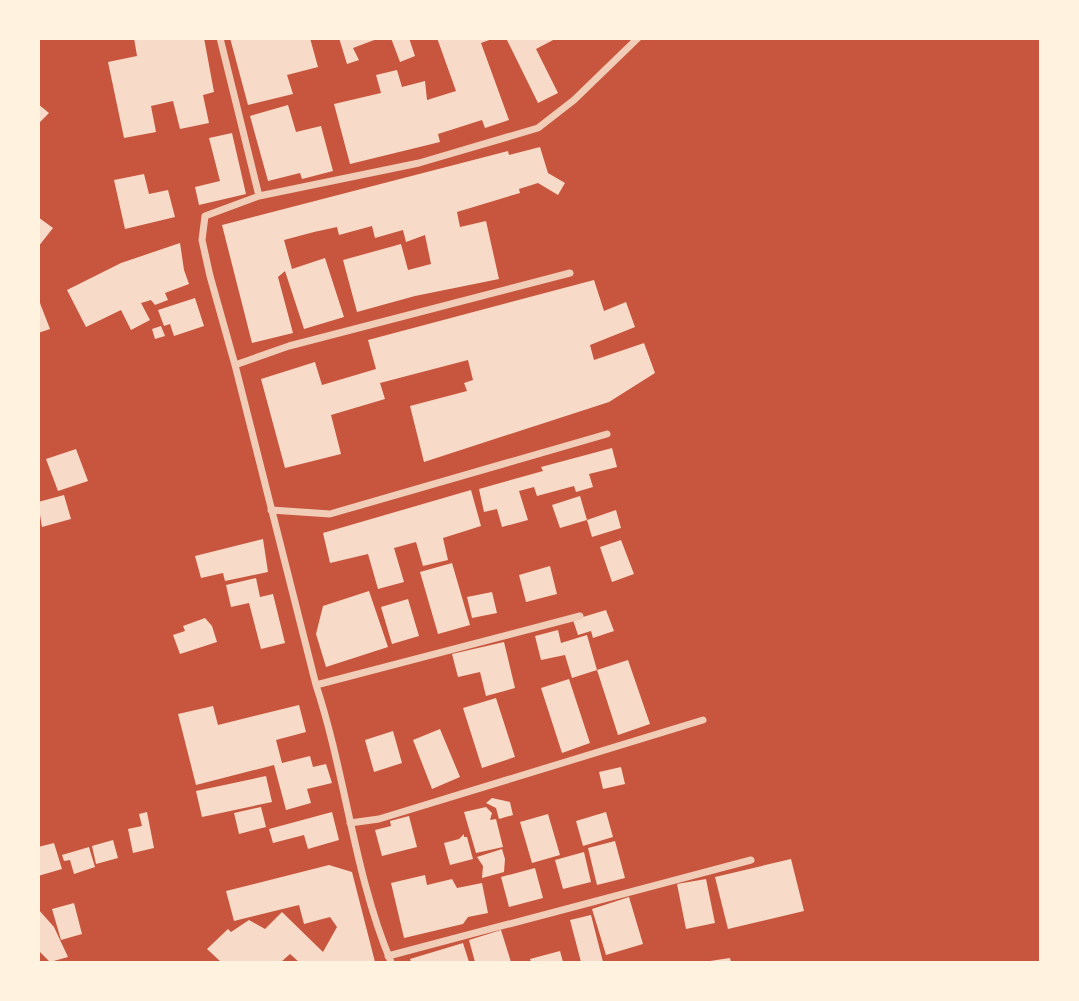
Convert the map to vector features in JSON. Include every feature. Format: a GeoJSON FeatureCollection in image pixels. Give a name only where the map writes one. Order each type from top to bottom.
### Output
{"type":"FeatureCollection","features":[{"type":"Feature","properties":{"kind":"street"},"geometry":{"type":"LineString","coordinates":[[220,38],[259,196]]}},
{"type":"Feature","properties":{"kind":"street"},"geometry":{"type":"LineString","coordinates":[[638,38],[574,100],[538,128],[419,163],[259,196],[205,216],[202,240],[316,685],[330,729],[356,855],[389,959],[751,860]]}},
{"type":"Feature","properties":{"kind":"street"},"geometry":{"type":"LineString","coordinates":[[235,365],[289,346],[570,273]]}},
{"type":"Feature","properties":{"kind":"street"},"geometry":{"type":"LineString","coordinates":[[271,510],[330,514],[607,434]]}},
{"type":"Feature","properties":{"kind":"street"},"geometry":{"type":"LineString","coordinates":[[316,685],[580,616]]}},
{"type":"Feature","properties":{"kind":"street"},"geometry":{"type":"LineString","coordinates":[[351,823],[379,819],[703,720]]}},
{"type":"Feature","properties":{"kind":"building"},"geometry":{"type":"Polygon","coordinates":[[[134,38],[204,38],[214,92],[203,95],[209,123],[180,129],[173,101],[151,106],[156,132],[124,138],[108,62],[137,56],[134,38]]]}},
{"type":"Feature","properties":{"kind":"building"},"geometry":{"type":"Polygon","coordinates":[[[230,38],[310,38],[318,67],[287,75],[293,94],[248,105],[230,38]]]}},
{"type":"Feature","properties":{"kind":"building"},"geometry":{"type":"Polygon","coordinates":[[[339,38],[377,39],[353,48],[359,60],[347,64],[339,38]]]}},
{"type":"Feature","properties":{"kind":"building"},"geometry":{"type":"Polygon","coordinates":[[[391,38],[409,38],[415,56],[400,62],[391,38]]]}},
{"type":"Feature","properties":{"kind":"building"},"geometry":{"type":"Polygon","coordinates":[[[437,38],[492,39],[481,43],[509,120],[485,128],[482,120],[438,134],[440,142],[350,164],[334,104],[381,93],[376,75],[397,70],[402,87],[425,81],[427,100],[456,91],[437,38]]]}},
{"type":"Feature","properties":{"kind":"building"},"geometry":{"type":"Polygon","coordinates":[[[506,38],[557,38],[536,49],[558,93],[538,103],[506,38]]]}},
{"type":"Feature","properties":{"kind":"building"},"geometry":{"type":"Polygon","coordinates":[[[38,104],[49,113],[38,124],[38,104]]]}},
{"type":"Feature","properties":{"kind":"building"},"geometry":{"type":"Polygon","coordinates":[[[288,105],[296,132],[321,126],[333,171],[302,179],[300,173],[268,181],[250,116],[288,105]]]}},
{"type":"Feature","properties":{"kind":"building"},"geometry":{"type":"Polygon","coordinates":[[[232,133],[246,194],[199,205],[195,187],[220,181],[209,138],[232,133]]]}},
{"type":"Feature","properties":{"kind":"building"},"geometry":{"type":"Polygon","coordinates":[[[540,147],[548,173],[565,183],[558,195],[538,183],[519,189],[520,193],[457,212],[460,227],[486,221],[499,279],[415,296],[357,312],[343,260],[401,244],[408,270],[431,264],[425,235],[406,242],[403,230],[375,238],[372,226],[339,235],[337,227],[314,232],[284,240],[292,269],[325,258],[344,317],[304,329],[285,271],[278,277],[293,333],[252,343],[222,225],[508,151],[509,155],[540,147]]]}},
{"type":"Feature","properties":{"kind":"building"},"geometry":{"type":"Polygon","coordinates":[[[144,174],[149,194],[168,190],[175,217],[125,229],[114,180],[144,174]]]}},
{"type":"Feature","properties":{"kind":"building"},"geometry":{"type":"Polygon","coordinates":[[[38,217],[53,228],[38,247],[38,217]]]}},
{"type":"Feature","properties":{"kind":"building"},"geometry":{"type":"Polygon","coordinates":[[[180,243],[189,284],[165,293],[168,300],[155,305],[151,300],[141,303],[150,320],[131,330],[121,310],[86,327],[67,290],[121,263],[180,243]]]}},
{"type":"Feature","properties":{"kind":"building"},"geometry":{"type":"Polygon","coordinates":[[[594,280],[604,311],[626,302],[635,327],[590,345],[594,360],[644,343],[655,373],[609,402],[424,462],[410,406],[467,391],[464,383],[473,380],[468,360],[380,383],[385,399],[331,415],[341,454],[285,468],[261,379],[315,362],[322,385],[376,369],[368,340],[594,280]]]}},
{"type":"Feature","properties":{"kind":"building"},"geometry":{"type":"Polygon","coordinates":[[[38,298],[50,329],[38,333],[38,298]]]}},
{"type":"Feature","properties":{"kind":"building"},"geometry":{"type":"Polygon","coordinates":[[[195,298],[204,326],[174,336],[170,324],[164,326],[158,310],[195,298]]]}},
{"type":"Feature","properties":{"kind":"building"},"geometry":{"type":"Polygon","coordinates":[[[161,326],[165,336],[155,339],[152,329],[161,326]]]}},
{"type":"Feature","properties":{"kind":"building"},"geometry":{"type":"Polygon","coordinates":[[[612,448],[617,467],[589,474],[593,487],[576,492],[574,486],[537,496],[534,487],[519,491],[528,520],[502,527],[497,509],[484,512],[479,489],[543,471],[541,467],[612,448]]]}},
{"type":"Feature","properties":{"kind":"building"},"geometry":{"type":"Polygon","coordinates":[[[76,449],[88,481],[58,491],[46,459],[76,449]]]}},
{"type":"Feature","properties":{"kind":"building"},"geometry":{"type":"Polygon","coordinates":[[[471,490],[481,526],[443,538],[448,560],[423,566],[416,542],[394,548],[404,582],[378,589],[368,554],[330,563],[323,533],[471,490]]]}},
{"type":"Feature","properties":{"kind":"building"},"geometry":{"type":"Polygon","coordinates":[[[64,495],[71,519],[42,527],[38,502],[64,495]]]}},
{"type":"Feature","properties":{"kind":"building"},"geometry":{"type":"Polygon","coordinates":[[[580,496],[587,520],[560,528],[552,505],[580,496]]]}},
{"type":"Feature","properties":{"kind":"building"},"geometry":{"type":"Polygon","coordinates":[[[616,510],[621,528],[592,537],[587,520],[616,510]]]}},
{"type":"Feature","properties":{"kind":"building"},"geometry":{"type":"Polygon","coordinates":[[[263,539],[268,572],[225,581],[223,573],[201,578],[195,556],[263,539]]]}},
{"type":"Feature","properties":{"kind":"building"},"geometry":{"type":"Polygon","coordinates":[[[621,540],[634,574],[612,582],[600,547],[621,540]]]}},
{"type":"Feature","properties":{"kind":"building"},"geometry":{"type":"Polygon","coordinates":[[[452,563],[470,625],[438,634],[420,572],[452,563]]]}},
{"type":"Feature","properties":{"kind":"building"},"geometry":{"type":"Polygon","coordinates":[[[550,566],[557,594],[526,602],[519,575],[550,566]]]}},
{"type":"Feature","properties":{"kind":"building"},"geometry":{"type":"Polygon","coordinates":[[[256,578],[260,597],[273,594],[285,643],[261,649],[249,603],[231,607],[226,585],[256,578]]]}},
{"type":"Feature","properties":{"kind":"building"},"geometry":{"type":"Polygon","coordinates":[[[369,591],[388,647],[326,667],[316,634],[323,606],[369,591]]]}},
{"type":"Feature","properties":{"kind":"building"},"geometry":{"type":"Polygon","coordinates":[[[492,592],[497,613],[472,618],[467,597],[492,592]]]}},
{"type":"Feature","properties":{"kind":"building"},"geometry":{"type":"Polygon","coordinates":[[[408,599],[419,636],[392,644],[381,607],[408,599]]]}},
{"type":"Feature","properties":{"kind":"building"},"geometry":{"type":"Polygon","coordinates":[[[606,610],[614,631],[593,638],[591,631],[578,635],[573,620],[606,610]]]}},
{"type":"Feature","properties":{"kind":"building"},"geometry":{"type":"Polygon","coordinates":[[[205,618],[212,626],[217,642],[180,654],[173,635],[185,631],[183,626],[205,618]]]}},
{"type":"Feature","properties":{"kind":"building"},"geometry":{"type":"Polygon","coordinates":[[[558,630],[561,643],[587,635],[597,670],[572,678],[565,655],[541,660],[535,636],[558,630]]]}},
{"type":"Feature","properties":{"kind":"building"},"geometry":{"type":"Polygon","coordinates":[[[504,642],[515,688],[486,696],[480,672],[458,677],[452,654],[504,642]]]}},
{"type":"Feature","properties":{"kind":"building"},"geometry":{"type":"Polygon","coordinates":[[[628,660],[650,724],[618,735],[597,670],[628,660]]]}},
{"type":"Feature","properties":{"kind":"building"},"geometry":{"type":"Polygon","coordinates":[[[569,679],[590,743],[562,753],[541,688],[569,679]]]}},
{"type":"Feature","properties":{"kind":"building"},"geometry":{"type":"Polygon","coordinates":[[[496,698],[515,757],[482,768],[463,708],[496,698]]]}},
{"type":"Feature","properties":{"kind":"building"},"geometry":{"type":"Polygon","coordinates":[[[299,705],[306,732],[276,740],[282,763],[310,756],[313,767],[326,764],[332,783],[307,789],[311,803],[286,810],[274,765],[196,785],[178,714],[213,706],[218,725],[299,705]]]}},
{"type":"Feature","properties":{"kind":"building"},"geometry":{"type":"Polygon","coordinates":[[[440,729],[460,777],[432,789],[413,740],[440,729]]]}},
{"type":"Feature","properties":{"kind":"building"},"geometry":{"type":"Polygon","coordinates":[[[393,731],[402,763],[374,772],[365,740],[393,731]]]}},
{"type":"Feature","properties":{"kind":"building"},"geometry":{"type":"Polygon","coordinates":[[[621,767],[625,784],[603,789],[599,772],[621,767]]]}},
{"type":"Feature","properties":{"kind":"building"},"geometry":{"type":"Polygon","coordinates":[[[266,776],[272,802],[202,817],[196,791],[266,776]]]}},
{"type":"Feature","properties":{"kind":"building"},"geometry":{"type":"Polygon","coordinates":[[[492,798],[510,802],[513,815],[499,819],[496,808],[486,803],[492,798]]]}},
{"type":"Feature","properties":{"kind":"building"},"geometry":{"type":"Polygon","coordinates":[[[261,807],[266,827],[239,834],[234,813],[261,807]]]}},
{"type":"Feature","properties":{"kind":"building"},"geometry":{"type":"Polygon","coordinates":[[[486,807],[492,813],[490,820],[496,819],[503,847],[476,853],[464,812],[486,807]]]}},
{"type":"Feature","properties":{"kind":"building"},"geometry":{"type":"Polygon","coordinates":[[[147,812],[154,848],[133,853],[128,829],[142,826],[139,814],[147,812]]]}},
{"type":"Feature","properties":{"kind":"building"},"geometry":{"type":"Polygon","coordinates":[[[332,812],[339,840],[308,849],[304,835],[273,843],[269,829],[332,812]]]}},
{"type":"Feature","properties":{"kind":"building"},"geometry":{"type":"Polygon","coordinates":[[[606,812],[613,837],[583,846],[576,821],[606,812]]]}},
{"type":"Feature","properties":{"kind":"building"},"geometry":{"type":"Polygon","coordinates":[[[548,814],[560,855],[532,863],[520,822],[548,814]]]}},
{"type":"Feature","properties":{"kind":"building"},"geometry":{"type":"Polygon","coordinates":[[[409,816],[417,847],[382,856],[375,830],[391,826],[390,821],[409,816]]]}},
{"type":"Feature","properties":{"kind":"building"},"geometry":{"type":"Polygon","coordinates":[[[464,834],[473,859],[450,865],[444,843],[459,839],[464,834]]]}},
{"type":"Feature","properties":{"kind":"building"},"geometry":{"type":"Polygon","coordinates":[[[113,840],[118,858],[96,864],[92,846],[113,840]]]}},
{"type":"Feature","properties":{"kind":"building"},"geometry":{"type":"Polygon","coordinates":[[[615,841],[625,878],[597,885],[588,848],[615,841]]]}},
{"type":"Feature","properties":{"kind":"building"},"geometry":{"type":"Polygon","coordinates":[[[54,843],[62,869],[38,876],[38,847],[54,843]]]}},
{"type":"Feature","properties":{"kind":"building"},"geometry":{"type":"Polygon","coordinates":[[[89,847],[95,867],[74,874],[70,860],[64,861],[62,855],[89,847]]]}},
{"type":"Feature","properties":{"kind":"building"},"geometry":{"type":"Polygon","coordinates":[[[502,849],[505,859],[504,872],[482,878],[483,866],[477,857],[502,849]]]}},
{"type":"Feature","properties":{"kind":"building"},"geometry":{"type":"Polygon","coordinates":[[[584,852],[591,882],[563,889],[555,860],[584,852]]]}},
{"type":"Feature","properties":{"kind":"building"},"geometry":{"type":"Polygon","coordinates":[[[791,859],[804,911],[728,929],[715,877],[791,859]]]}},
{"type":"Feature","properties":{"kind":"building"},"geometry":{"type":"Polygon","coordinates":[[[329,865],[352,872],[375,962],[299,962],[290,954],[281,962],[221,962],[207,949],[228,929],[231,932],[249,920],[265,929],[282,912],[323,952],[337,927],[330,917],[304,924],[299,905],[234,921],[226,891],[329,865]]]}},
{"type":"Feature","properties":{"kind":"building"},"geometry":{"type":"Polygon","coordinates":[[[535,868],[543,898],[509,907],[501,877],[535,868]]]}},
{"type":"Feature","properties":{"kind":"building"},"geometry":{"type":"Polygon","coordinates":[[[425,875],[427,885],[452,879],[457,888],[482,883],[488,913],[468,917],[463,924],[404,938],[391,883],[425,875]]]}},
{"type":"Feature","properties":{"kind":"building"},"geometry":{"type":"Polygon","coordinates":[[[706,879],[715,923],[686,929],[677,884],[706,879]]]}},
{"type":"Feature","properties":{"kind":"building"},"geometry":{"type":"Polygon","coordinates":[[[629,897],[643,944],[606,955],[592,909],[629,897]]]}},
{"type":"Feature","properties":{"kind":"building"},"geometry":{"type":"Polygon","coordinates":[[[74,903],[82,934],[61,940],[52,909],[74,903]]]}},
{"type":"Feature","properties":{"kind":"building"},"geometry":{"type":"Polygon","coordinates":[[[38,909],[54,927],[68,957],[50,962],[38,950],[38,909]]]}},
{"type":"Feature","properties":{"kind":"building"},"geometry":{"type":"Polygon","coordinates":[[[591,915],[603,962],[581,962],[570,920],[591,915]]]}},
{"type":"Feature","properties":{"kind":"building"},"geometry":{"type":"Polygon","coordinates":[[[501,930],[511,962],[475,962],[469,940],[501,930]]]}},
{"type":"Feature","properties":{"kind":"building"},"geometry":{"type":"Polygon","coordinates":[[[463,943],[469,962],[411,962],[410,959],[463,943]]]}},
{"type":"Feature","properties":{"kind":"building"},"geometry":{"type":"Polygon","coordinates":[[[560,951],[563,962],[531,962],[530,959],[560,951]]]}},
{"type":"Feature","properties":{"kind":"building"},"geometry":{"type":"Polygon","coordinates":[[[730,958],[731,962],[710,962],[710,961],[730,958]]]}}]}
